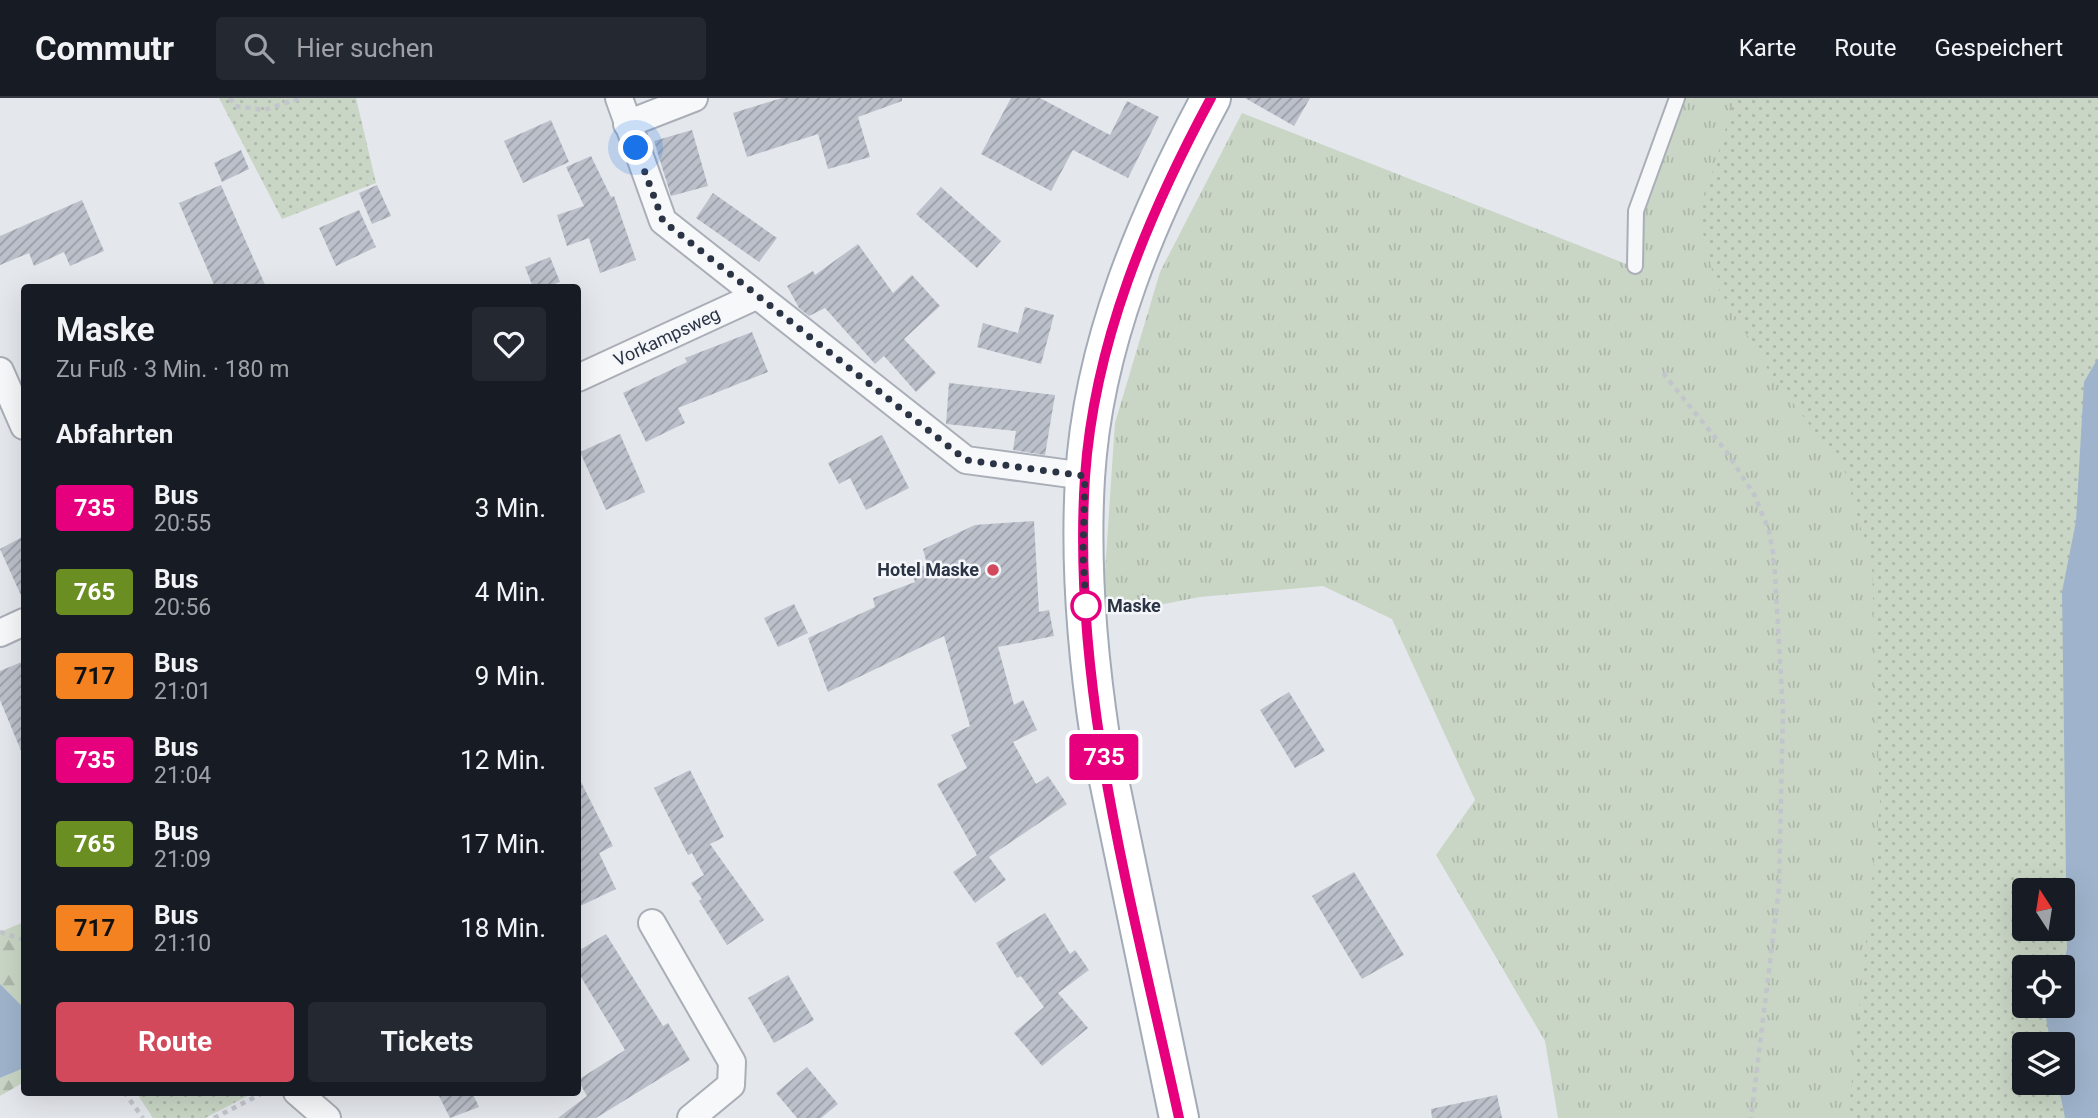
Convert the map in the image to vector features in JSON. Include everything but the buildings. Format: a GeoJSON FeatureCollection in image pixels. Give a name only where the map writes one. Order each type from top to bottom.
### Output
{"type":"FeatureCollection","features":[{"type":"Feature","properties":{"kind":"main road"},"geometry":{"type":"LineString","coordinates":[[1179,1118],[1130,891],[1093,690],[1083,554],[1085,476],[1100,377],[1115,318],[1156,209],[1210,98]]}},
{"type":"Feature","properties":{"kind":"street"},"geometry":{"type":"LineString","coordinates":[[619,98],[663,221],[966,460],[1085,476]]}},
{"type":"Feature","properties":{"kind":"street"},"geometry":{"type":"LineString","coordinates":[[627,124],[694,98]]}},
{"type":"Feature","properties":{"kind":"street","name":"Vorkampsweg"},"geometry":{"type":"LineString","coordinates":[[581,377],[756,296]]}},
{"type":"Feature","properties":{"kind":"street"},"geometry":{"type":"LineString","coordinates":[[0,371],[21,419]]}},
{"type":"Feature","properties":{"kind":"street"},"geometry":{"type":"LineString","coordinates":[[0,633],[21,623]]}},
{"type":"Feature","properties":{"kind":"street"},"geometry":{"type":"LineString","coordinates":[[652,923],[732,1062],[731,1084],[691,1118]]}},
{"type":"Feature","properties":{"kind":"street"},"geometry":{"type":"LineString","coordinates":[[302,1096],[327,1118]]}},
{"type":"Feature","properties":{"kind":"lane"},"geometry":{"type":"LineString","coordinates":[[1635,266],[1636,211],[1677,98]]}},
{"type":"Feature","properties":{"kind":"path"},"geometry":{"type":"LineString","coordinates":[[230,98],[235,106],[264,110],[301,98]]}},
{"type":"Feature","properties":{"kind":"path"},"geometry":{"type":"LineString","coordinates":[[1663,373],[1726,451],[1755,496],[1769,531],[1774,558],[1783,710],[1779,888],[1751,1118]]}},
{"type":"Feature","properties":{"kind":"path"},"geometry":{"type":"LineString","coordinates":[[0,932],[21,939]]}},
{"type":"Feature","properties":{"kind":"path"},"geometry":{"type":"LineString","coordinates":[[127,1096],[143,1118]]}},
{"type":"Feature","properties":{"kind":"path"},"geometry":{"type":"LineString","coordinates":[[214,1118],[257,1096]]}},
{"type":"Feature","properties":{"kind":"green space"},"geometry":{"type":"Polygon","coordinates":[[[219,98],[356,98],[376,183],[282,219],[219,98]]]}},
{"type":"Feature","properties":{"kind":"green space"},"geometry":{"type":"Polygon","coordinates":[[[1677,98],[2098,98],[2070,878],[2012,878],[2012,942],[2067,942],[2067,949],[2054,955],[2012,955],[2012,1018],[2025,1018],[2025,1032],[2012,1032],[2012,1095],[2039,1095],[2065,1118],[1558,1118],[1545,1041],[1436,855],[1475,800],[1392,619],[1323,586],[1200,597],[1102,616],[1115,423],[1160,272],[1242,113],[1644,271],[1635,211],[1677,98]]]}},
{"type":"Feature","properties":{"kind":"green space"},"geometry":{"type":"Polygon","coordinates":[[[1735,98],[2098,98],[2098,1118],[1848,1118],[1880,803],[1872,567],[1845,472],[1769,371],[1715,283],[1699,216],[1735,98]]]}},
{"type":"Feature","properties":{"kind":"green space"},"geometry":{"type":"Polygon","coordinates":[[[21,923],[21,1005],[0,984],[0,932],[21,923]]]}},
{"type":"Feature","properties":{"kind":"green space"},"geometry":{"type":"Polygon","coordinates":[[[21,1069],[21,1084],[0,1096],[0,1078],[21,1069]]]}},
{"type":"Feature","properties":{"kind":"green space"},"geometry":{"type":"Polygon","coordinates":[[[139,1096],[247,1096],[205,1118],[153,1118],[139,1096]]]}},
{"type":"Feature","properties":{"kind":"water"},"geometry":{"type":"Polygon","coordinates":[[[2098,358],[2098,1118],[2065,1118],[2060,1095],[2075,1095],[2075,1032],[2049,1032],[2046,1018],[2075,1018],[2075,955],[2065,955],[2067,942],[2076,942],[2076,878],[2066,878],[2062,592],[2076,521],[2084,382],[2098,358]]]}},
{"type":"Feature","properties":{"kind":"water"},"geometry":{"type":"Polygon","coordinates":[[[0,984],[21,1005],[21,1069],[0,1078],[0,984]]]}},
{"type":"Feature","properties":{"kind":"bus line","name":"735"},"geometry":{"type":"LineString","coordinates":[[1179,1118],[1130,891],[1093,690],[1083,554],[1085,476],[1100,377],[1115,318],[1156,209],[1211,98]]}},
{"type":"Feature","properties":{"kind":"place","name":"Hotel Maske"},"geometry":{"type":"Point","coordinates":[993,570]}},
{"type":"Feature","properties":{"kind":"place","name":"Maske"},"geometry":{"type":"Point","coordinates":[1086,606]}},
{"type":"Feature","properties":{"kind":"route"},"geometry":{"type":"LineString","coordinates":[[636,148],[663,221],[966,460],[1085,476],[1083,554],[1086,606]]}}]}
